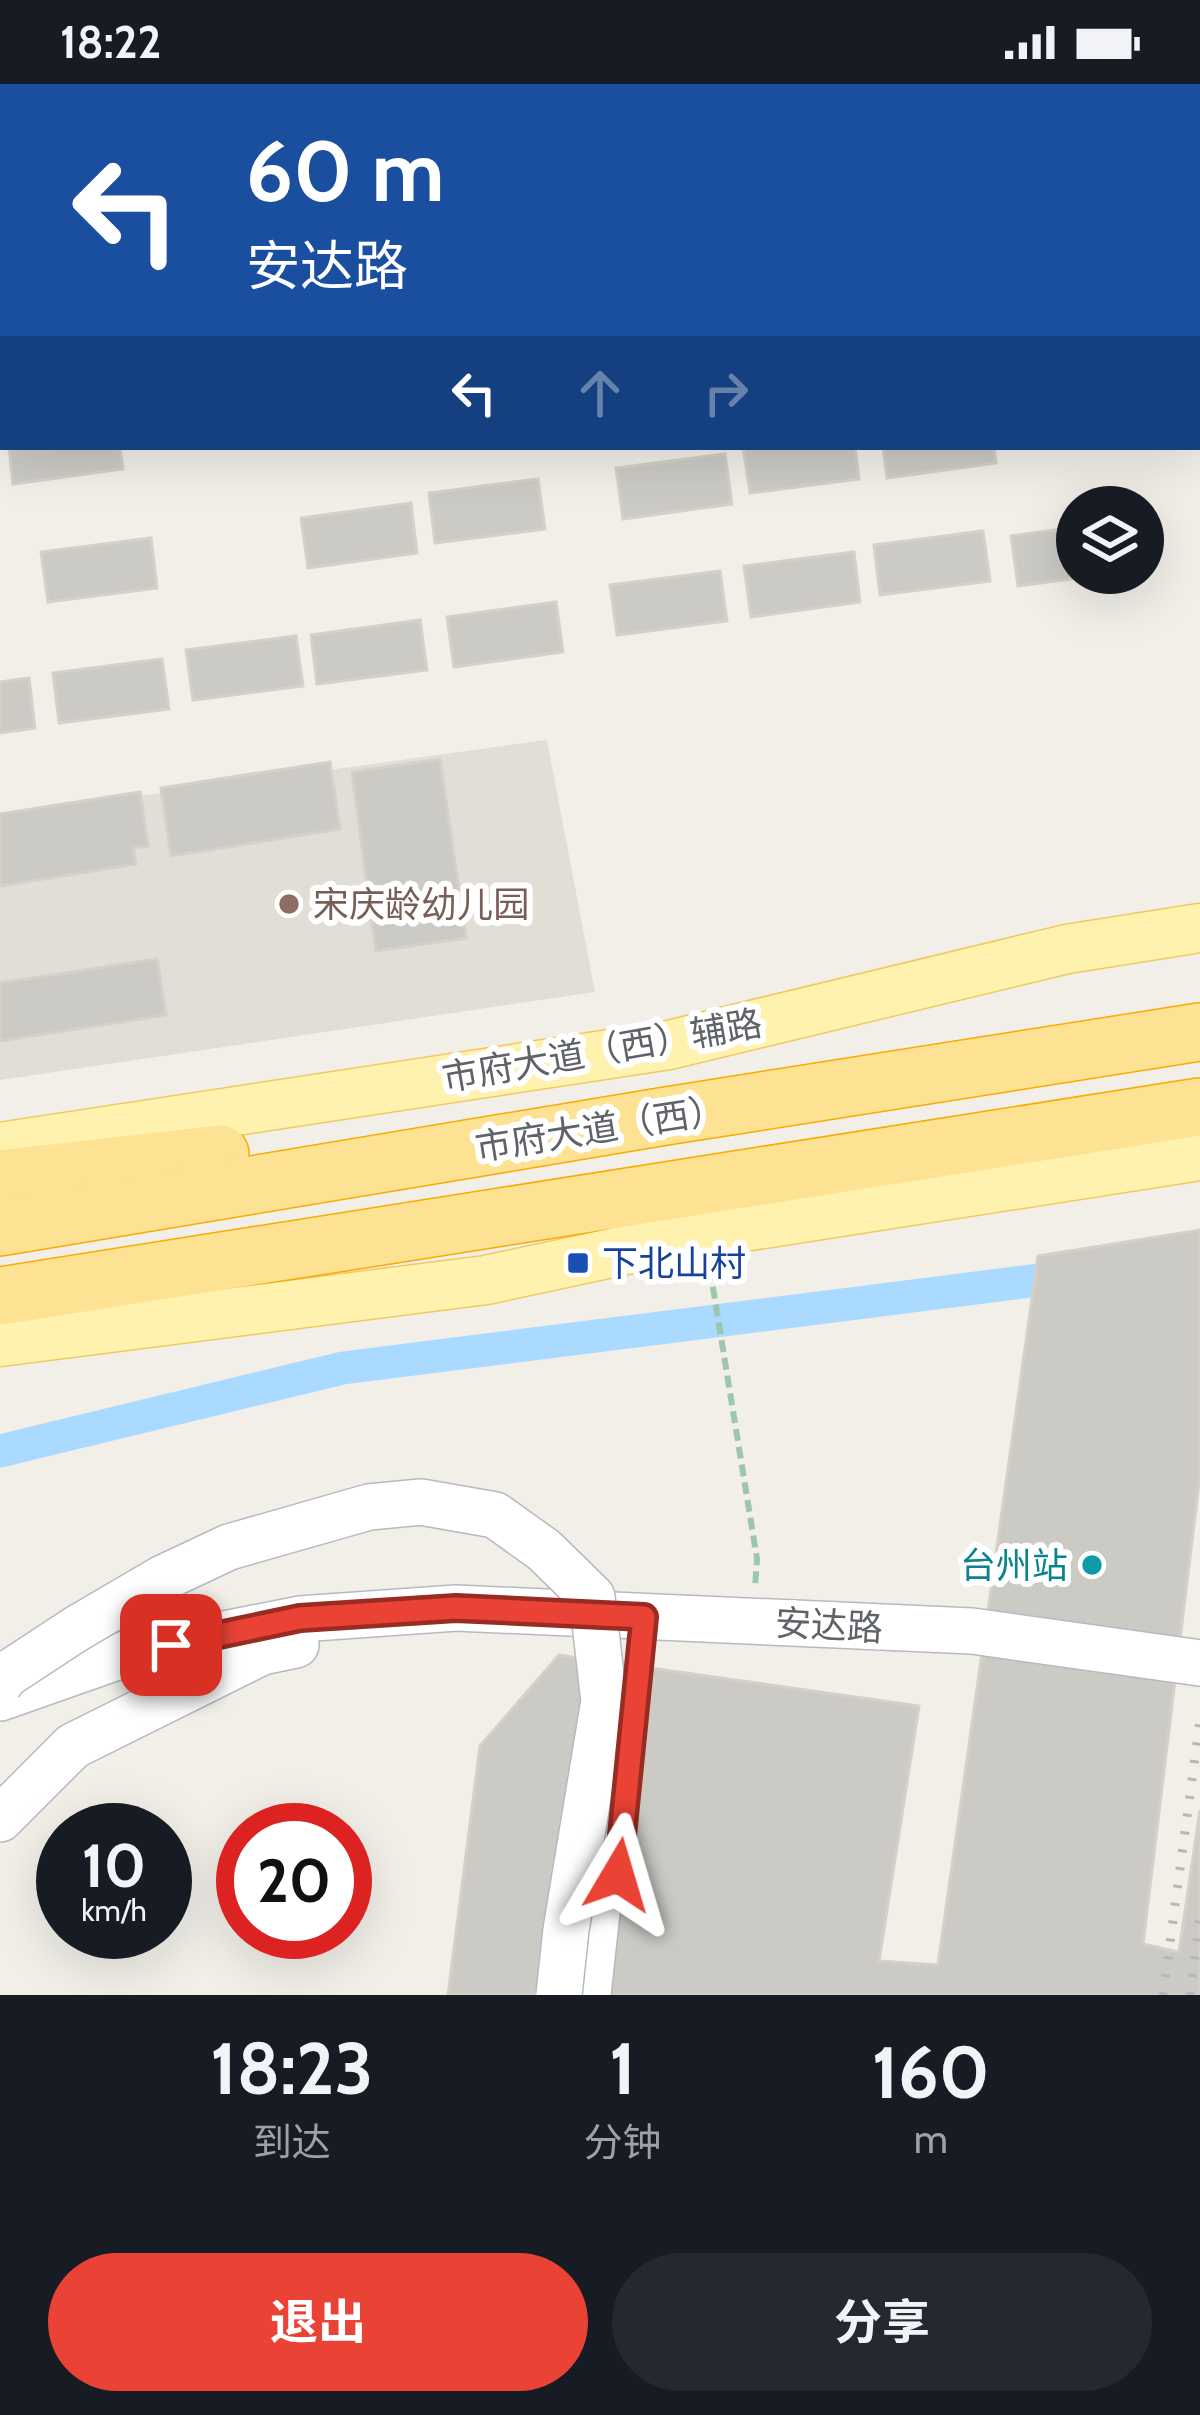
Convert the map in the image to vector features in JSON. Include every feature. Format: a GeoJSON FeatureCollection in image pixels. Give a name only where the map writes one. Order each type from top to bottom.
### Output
{"type":"FeatureCollection","features":[{"type":"Feature","properties":{"kind":"highway","name":"市府大道（西）"},"geometry":{"type":"LineString","coordinates":[[0,1227],[1200,1032]]}},
{"type":"Feature","properties":{"kind":"highway","name":"市府大道（西）"},"geometry":{"type":"LineString","coordinates":[[0,1296],[1200,1107]]}},
{"type":"Feature","properties":{"kind":"highway"},"geometry":{"type":"LineString","coordinates":[[0,1179],[385,1136],[667,1116]]}},
{"type":"Feature","properties":{"kind":"highway"},"geometry":{"type":"LineString","coordinates":[[0,1331],[450,1226]]}},
{"type":"Feature","properties":{"kind":"main road","name":"市府大道（西）辅路"},"geometry":{"type":"LineString","coordinates":[[0,1147],[670,1045],[1067,949],[1200,928]]}},
{"type":"Feature","properties":{"kind":"main road"},"geometry":{"type":"LineString","coordinates":[[0,1342],[486,1280],[705,1234],[1200,1156]]}},
{"type":"Feature","properties":{"kind":"main road"},"geometry":{"type":"LineString","coordinates":[[0,1683],[76,1629],[163,1578],[229,1547],[369,1507],[421,1502],[495,1515],[544,1550],[592,1597],[604,1701],[559,1995]]}},
{"type":"Feature","properties":{"kind":"main road","name":"安达路"},"geometry":{"type":"LineString","coordinates":[[0,1698],[128,1653],[300,1618],[456,1608],[972,1631],[1200,1663]]}},
{"type":"Feature","properties":{"kind":"main road","name":"安达路"},"geometry":{"type":"LineString","coordinates":[[0,1820],[73,1746],[262,1652],[385,1628],[456,1608]]}},
{"type":"Feature","properties":{"kind":"street"},"geometry":{"type":"LineString","coordinates":[[587,1995],[604,1701]]}},
{"type":"Feature","properties":{"kind":"lane"},"geometry":{"type":"LineString","coordinates":[[603,1995],[644,1617]]}},
{"type":"Feature","properties":{"kind":"path"},"geometry":{"type":"LineString","coordinates":[[714,1300],[757,1559],[754,1622]]}},
{"type":"Feature","properties":{"kind":"shaded area","name":"宋庆龄幼儿园"},"geometry":{"type":"Polygon","coordinates":[[[547,740],[595,992],[0,1080],[0,815],[547,740]]]}},
{"type":"Feature","properties":{"kind":"building"},"geometry":{"type":"Polygon","coordinates":[[[9,450],[120,450],[123,469],[13,484],[9,450]]]}},
{"type":"Feature","properties":{"kind":"building"},"geometry":{"type":"Polygon","coordinates":[[[743,450],[855,450],[859,479],[750,493],[743,450]]]}},
{"type":"Feature","properties":{"kind":"building"},"geometry":{"type":"Polygon","coordinates":[[[883,450],[994,450],[996,463],[887,478],[883,450]]]}},
{"type":"Feature","properties":{"kind":"building"},"geometry":{"type":"Polygon","coordinates":[[[725,454],[732,504],[623,519],[616,468],[725,454]]]}},
{"type":"Feature","properties":{"kind":"building"},"geometry":{"type":"Polygon","coordinates":[[[538,479],[545,529],[435,543],[429,493],[538,479]]]}},
{"type":"Feature","properties":{"kind":"building"},"geometry":{"type":"Polygon","coordinates":[[[411,503],[417,553],[308,568],[301,518],[411,503]]]}},
{"type":"Feature","properties":{"kind":"building"},"geometry":{"type":"Polygon","coordinates":[[[1056,530],[1056,581],[1018,586],[1011,536],[1056,530]]]}},
{"type":"Feature","properties":{"kind":"building"},"geometry":{"type":"Polygon","coordinates":[[[983,531],[990,581],[880,595],[874,545],[983,531]]]}},
{"type":"Feature","properties":{"kind":"building"},"geometry":{"type":"Polygon","coordinates":[[[151,538],[157,588],[48,602],[41,552],[151,538]]]}},
{"type":"Feature","properties":{"kind":"building"},"geometry":{"type":"Polygon","coordinates":[[[854,552],[860,602],[751,617],[744,566],[854,552]]]}},
{"type":"Feature","properties":{"kind":"building"},"geometry":{"type":"Polygon","coordinates":[[[720,571],[727,621],[617,635],[610,585],[720,571]]]}},
{"type":"Feature","properties":{"kind":"building"},"geometry":{"type":"Polygon","coordinates":[[[556,602],[563,652],[454,667],[447,617],[556,602]]]}},
{"type":"Feature","properties":{"kind":"building"},"geometry":{"type":"Polygon","coordinates":[[[420,620],[427,670],[317,684],[311,635],[420,620]]]}},
{"type":"Feature","properties":{"kind":"building"},"geometry":{"type":"Polygon","coordinates":[[[296,636],[303,686],[193,700],[186,650],[296,636]]]}},
{"type":"Feature","properties":{"kind":"building"},"geometry":{"type":"Polygon","coordinates":[[[162,659],[169,709],[59,723],[53,673],[162,659]]]}},
{"type":"Feature","properties":{"kind":"building"},"geometry":{"type":"Polygon","coordinates":[[[29,678],[35,728],[0,733],[0,682],[29,678]]]}},
{"type":"Feature","properties":{"kind":"building"},"geometry":{"type":"Polygon","coordinates":[[[440,759],[466,938],[376,951],[352,772],[440,759]]]}},
{"type":"Feature","properties":{"kind":"building"},"geometry":{"type":"Polygon","coordinates":[[[330,762],[340,829],[171,856],[161,788],[330,762]]]}},
{"type":"Feature","properties":{"kind":"building"},"geometry":{"type":"Polygon","coordinates":[[[140,792],[148,846],[133,848],[136,864],[0,886],[0,814],[140,792]]]}},
{"type":"Feature","properties":{"kind":"building"},"geometry":{"type":"Polygon","coordinates":[[[157,959],[166,1015],[0,1041],[0,983],[157,959]]]}},
{"type":"Feature","properties":{"kind":"building","name":"台州站"},"geometry":{"type":"Polygon","coordinates":[[[1200,1230],[1200,1475],[1143,1944],[1179,1952],[1200,1810],[1200,1995],[448,1995],[480,1746],[559,1655],[919,1706],[879,1961],[938,1965],[1038,1256],[1200,1230]]]}},
{"type":"Feature","properties":{"kind":"waterway"},"geometry":{"type":"LineString","coordinates":[[0,1451],[343,1368],[1079,1275]]}},
{"type":"Feature","properties":{"kind":"railway"},"geometry":{"type":"LineString","coordinates":[[1163,1995],[1200,1720]]}},
{"type":"Feature","properties":{"kind":"railway"},"geometry":{"type":"LineString","coordinates":[[1190,1995],[1200,1918]]}},
{"type":"Feature","properties":{"kind":"place","name":"宋庆龄幼儿园"},"geometry":{"type":"Point","coordinates":[289,904]}},
{"type":"Feature","properties":{"kind":"place","name":"下北山村"},"geometry":{"type":"Point","coordinates":[578,1263]}},
{"type":"Feature","properties":{"kind":"place","name":"台州站"},"geometry":{"type":"Point","coordinates":[1092,1565]}},
{"type":"Feature","properties":{"kind":"route"},"geometry":{"type":"LineString","coordinates":[[171,1645],[300,1618],[456,1608],[644,1617],[618,1875]]}}]}
